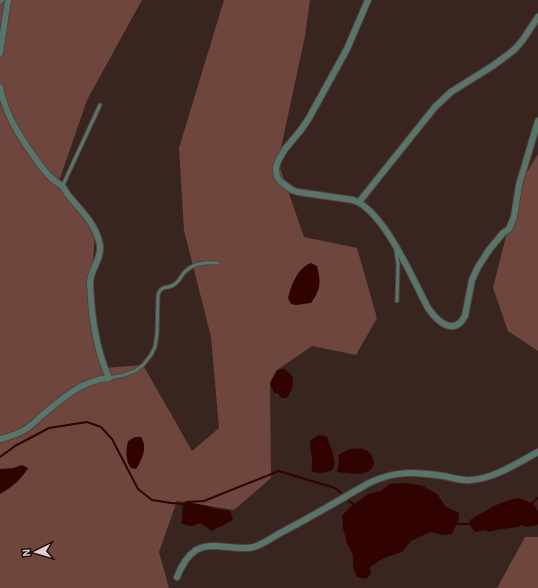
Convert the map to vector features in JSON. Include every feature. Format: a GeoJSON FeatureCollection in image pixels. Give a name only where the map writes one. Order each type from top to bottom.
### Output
{"type":"FeatureCollection","features":[{"type":"Feature","properties":{"kind":"street"},"geometry":{"type":"LineString","coordinates":[[0,53],[8,0]]}},
{"type":"Feature","properties":{"kind":"street"},"geometry":{"type":"LineString","coordinates":[[368,0],[346,49],[309,118],[278,162],[276,172],[281,182],[286,187],[298,192],[353,200],[367,209],[380,222],[390,237],[422,297],[433,314],[439,321],[447,326],[455,326],[460,323],[465,316],[472,280],[478,267],[489,250],[509,229],[514,217],[522,176],[538,122]]}},
{"type":"Feature","properties":{"kind":"street"},"geometry":{"type":"LineString","coordinates":[[358,202],[435,107],[451,92],[494,65],[514,50],[538,17]]}},
{"type":"Feature","properties":{"kind":"street"},"geometry":{"type":"LineString","coordinates":[[0,87],[7,113],[21,138],[46,172],[62,187],[87,217],[99,241],[101,250],[91,275],[90,283],[92,311],[100,353],[109,378],[84,384],[66,396],[26,429],[12,436],[0,439]]}},
{"type":"Feature","properties":{"kind":"street"},"geometry":{"type":"LineString","coordinates":[[177,577],[180,569],[194,551],[211,546],[243,548],[254,546],[303,521],[369,483],[388,475],[405,473],[427,474],[462,480],[471,480],[484,478],[499,473],[538,452]]}},
{"type":"Feature","properties":{"kind":"lane"},"geometry":{"type":"LineString","coordinates":[[62,187],[100,104]]}},
{"type":"Feature","properties":{"kind":"lane"},"geometry":{"type":"LineString","coordinates":[[396,247],[398,264],[397,301]]}},
{"type":"Feature","properties":{"kind":"lane"},"geometry":{"type":"LineString","coordinates":[[109,378],[135,371],[143,365],[151,354],[155,347],[157,334],[159,291],[164,287],[175,285],[186,271],[199,263],[218,263]]}},
{"type":"Feature","properties":{"kind":"shaded area"},"geometry":{"type":"Polygon","coordinates":[[[2,0],[142,0],[87,100],[58,184],[95,232],[91,294],[104,368],[143,365],[192,451],[219,428],[211,337],[184,230],[179,148],[224,0],[310,0],[305,36],[278,162],[304,237],[357,248],[377,318],[356,355],[312,346],[277,370],[270,383],[271,478],[234,510],[177,501],[159,552],[169,588],[0,588],[0,4],[2,0]]]}},
{"type":"Feature","properties":{"kind":"shaded area"},"geometry":{"type":"Polygon","coordinates":[[[538,154],[538,351],[508,331],[493,288],[519,185],[538,154]]]}},
{"type":"Feature","properties":{"kind":"shaded area"},"geometry":{"type":"Polygon","coordinates":[[[311,263],[317,266],[319,285],[317,294],[311,303],[296,305],[291,304],[288,298],[295,278],[306,265],[311,263]]]}},
{"type":"Feature","properties":{"kind":"shaded area"},"geometry":{"type":"Polygon","coordinates":[[[285,369],[292,376],[293,384],[287,398],[282,398],[277,393],[274,393],[270,383],[277,370],[285,369]]]}},
{"type":"Feature","properties":{"kind":"shaded area"},"geometry":{"type":"Polygon","coordinates":[[[319,435],[327,437],[334,458],[333,468],[322,473],[312,472],[310,448],[310,442],[312,439],[319,435]]]}},
{"type":"Feature","properties":{"kind":"shaded area"},"geometry":{"type":"Polygon","coordinates":[[[135,437],[141,437],[144,445],[142,458],[136,469],[131,468],[126,455],[128,441],[135,437]]]}},
{"type":"Feature","properties":{"kind":"shaded area"},"geometry":{"type":"Polygon","coordinates":[[[350,449],[361,449],[369,452],[373,458],[374,465],[369,471],[366,473],[354,474],[337,472],[339,460],[338,455],[350,449]]]}},
{"type":"Feature","properties":{"kind":"shaded area"},"geometry":{"type":"Polygon","coordinates":[[[22,465],[28,468],[23,476],[0,494],[0,469],[13,468],[22,465]]]}},
{"type":"Feature","properties":{"kind":"shaded area"},"geometry":{"type":"Polygon","coordinates":[[[406,483],[423,486],[437,494],[446,507],[459,513],[459,519],[452,534],[443,535],[430,532],[411,541],[402,552],[384,558],[370,567],[371,574],[366,579],[357,577],[353,567],[353,555],[347,543],[343,528],[342,516],[350,507],[368,494],[381,491],[390,484],[406,483]]]}},
{"type":"Feature","properties":{"kind":"shaded area"},"geometry":{"type":"Polygon","coordinates":[[[518,498],[530,503],[537,509],[538,525],[527,527],[521,525],[518,527],[490,532],[484,530],[475,532],[469,524],[470,520],[493,507],[505,501],[518,498]]]}},
{"type":"Feature","properties":{"kind":"shaded area"},"geometry":{"type":"Polygon","coordinates":[[[187,502],[230,511],[233,520],[212,531],[200,523],[188,526],[181,523],[183,504],[187,502]]]}},
{"type":"Feature","properties":{"kind":"shaded area"},"geometry":{"type":"Polygon","coordinates":[[[525,537],[538,537],[538,588],[497,588],[525,537]]]}},
{"type":"Feature","properties":{"kind":"waterway"},"geometry":{"type":"LineString","coordinates":[[0,457],[15,446],[49,428],[87,422],[101,427],[112,439],[138,489],[152,500],[183,504],[187,502],[204,501],[279,471],[335,488],[341,493]]}},
{"type":"Feature","properties":{"kind":"waterway"},"geometry":{"type":"LineString","coordinates":[[530,505],[538,498]]}},
{"type":"Feature","properties":{"kind":"waterway"},"geometry":{"type":"LineString","coordinates":[[349,501],[355,505]]}},
{"type":"Feature","properties":{"kind":"waterway"},"geometry":{"type":"LineString","coordinates":[[456,524],[471,524]]}}]}
